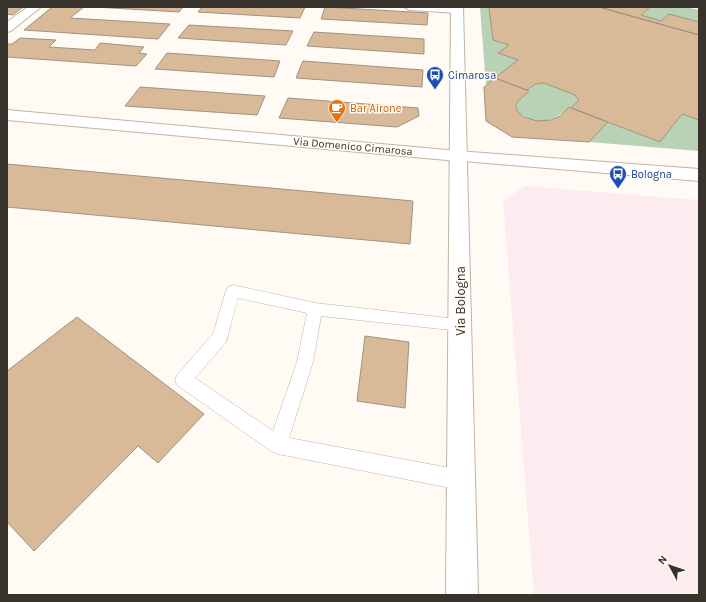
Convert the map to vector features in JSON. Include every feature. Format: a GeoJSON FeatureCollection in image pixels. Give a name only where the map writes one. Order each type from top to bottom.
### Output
{"type":"FeatureCollection","features":[{"type":"Feature","properties":{"kind":"street"},"geometry":{"type":"LineString","coordinates":[[7,28],[35,7]]}},
{"type":"Feature","properties":{"kind":"street"},"geometry":{"type":"LineString","coordinates":[[410,7],[457,8]]}},
{"type":"Feature","properties":{"kind":"street","name":"Via Bologna"},"geometry":{"type":"LineString","coordinates":[[457,8],[462,595]]}},
{"type":"Feature","properties":{"kind":"street","name":"Via Domenico Cimarosa"},"geometry":{"type":"LineString","coordinates":[[7,115],[458,156],[699,175]]}},
{"type":"Feature","properties":{"kind":"lane"},"geometry":{"type":"LineString","coordinates":[[460,325],[315,309],[233,291],[220,337],[183,380],[219,402],[278,445],[461,480]]}},
{"type":"Feature","properties":{"kind":"lane"},"geometry":{"type":"LineString","coordinates":[[278,445],[305,362],[315,309]]}},
{"type":"Feature","properties":{"kind":"shaded area"},"geometry":{"type":"Polygon","coordinates":[[[525,186],[699,200],[699,595],[534,595],[503,201],[525,186]]]}},
{"type":"Feature","properties":{"kind":"green space"},"geometry":{"type":"Polygon","coordinates":[[[480,7],[489,7],[493,40],[509,45],[498,53],[518,60],[486,85],[480,7]]]}},
{"type":"Feature","properties":{"kind":"green space"},"geometry":{"type":"Polygon","coordinates":[[[650,7],[686,7],[699,10],[699,22],[669,14],[661,21],[641,15],[650,7]]]}},
{"type":"Feature","properties":{"kind":"green space"},"geometry":{"type":"Polygon","coordinates":[[[544,83],[575,95],[579,100],[571,108],[569,107],[550,120],[537,121],[524,116],[517,111],[519,99],[535,84],[544,83]]]}},
{"type":"Feature","properties":{"kind":"green space"},"geometry":{"type":"Polygon","coordinates":[[[682,114],[699,120],[699,151],[589,142],[607,122],[660,142],[682,114]]]}},
{"type":"Feature","properties":{"kind":"building"},"geometry":{"type":"Polygon","coordinates":[[[7,7],[23,7],[13,15],[7,14],[7,7]]]}},
{"type":"Feature","properties":{"kind":"building"},"geometry":{"type":"Polygon","coordinates":[[[52,7],[84,7],[70,18],[170,24],[158,39],[24,30],[52,7]]]}},
{"type":"Feature","properties":{"kind":"building"},"geometry":{"type":"Polygon","coordinates":[[[95,7],[183,7],[179,12],[95,7]]]}},
{"type":"Feature","properties":{"kind":"building"},"geometry":{"type":"Polygon","coordinates":[[[202,7],[305,7],[300,18],[198,12],[202,7]]]}},
{"type":"Feature","properties":{"kind":"building"},"geometry":{"type":"Polygon","coordinates":[[[325,7],[428,13],[427,25],[321,19],[325,7]]]}},
{"type":"Feature","properties":{"kind":"building"},"geometry":{"type":"Polygon","coordinates":[[[489,7],[599,7],[699,35],[699,120],[682,114],[660,142],[571,108],[579,100],[575,95],[544,83],[535,84],[527,90],[495,78],[518,60],[498,53],[509,45],[493,40],[489,7]]]}},
{"type":"Feature","properties":{"kind":"building"},"geometry":{"type":"Polygon","coordinates":[[[599,7],[650,7],[641,15],[661,21],[669,14],[699,22],[699,35],[599,7]]]}},
{"type":"Feature","properties":{"kind":"building"},"geometry":{"type":"Polygon","coordinates":[[[189,25],[293,31],[286,45],[178,38],[189,25]]]}},
{"type":"Feature","properties":{"kind":"building"},"geometry":{"type":"Polygon","coordinates":[[[314,32],[424,39],[424,54],[307,46],[314,32]]]}},
{"type":"Feature","properties":{"kind":"building"},"geometry":{"type":"Polygon","coordinates":[[[20,38],[56,40],[49,47],[95,50],[100,43],[144,47],[139,53],[147,54],[136,66],[7,57],[7,44],[12,44],[20,38]]]}},
{"type":"Feature","properties":{"kind":"building"},"geometry":{"type":"Polygon","coordinates":[[[167,53],[280,61],[274,77],[155,69],[167,53]]]}},
{"type":"Feature","properties":{"kind":"building"},"geometry":{"type":"Polygon","coordinates":[[[303,61],[423,70],[422,87],[296,78],[303,61]]]}},
{"type":"Feature","properties":{"kind":"building"},"geometry":{"type":"Polygon","coordinates":[[[495,78],[529,91],[519,100],[516,105],[517,111],[524,117],[537,121],[551,120],[560,116],[569,107],[608,122],[589,142],[512,137],[486,121],[484,87],[495,78]]]}},
{"type":"Feature","properties":{"kind":"building"},"geometry":{"type":"Polygon","coordinates":[[[140,87],[265,96],[257,115],[125,106],[140,87]]]}},
{"type":"Feature","properties":{"kind":"building"},"geometry":{"type":"Polygon","coordinates":[[[288,98],[418,108],[419,116],[397,127],[279,118],[288,98]]]}},
{"type":"Feature","properties":{"kind":"building"},"geometry":{"type":"Polygon","coordinates":[[[7,164],[413,201],[410,244],[7,207],[7,164]]]}},
{"type":"Feature","properties":{"kind":"building"},"geometry":{"type":"Polygon","coordinates":[[[77,317],[204,414],[158,463],[138,446],[34,551],[7,522],[7,371],[77,317]]]}},
{"type":"Feature","properties":{"kind":"building"},"geometry":{"type":"Polygon","coordinates":[[[365,336],[409,342],[405,408],[357,401],[365,336]]]}},
{"type":"Feature","properties":{"kind":"place","name":"Cimarosa"},"geometry":{"type":"Point","coordinates":[435,90]}},
{"type":"Feature","properties":{"kind":"place","name":"Bar Airone"},"geometry":{"type":"Point","coordinates":[337,123]}},
{"type":"Feature","properties":{"kind":"place","name":"Bologna"},"geometry":{"type":"Point","coordinates":[618,189]}}]}
